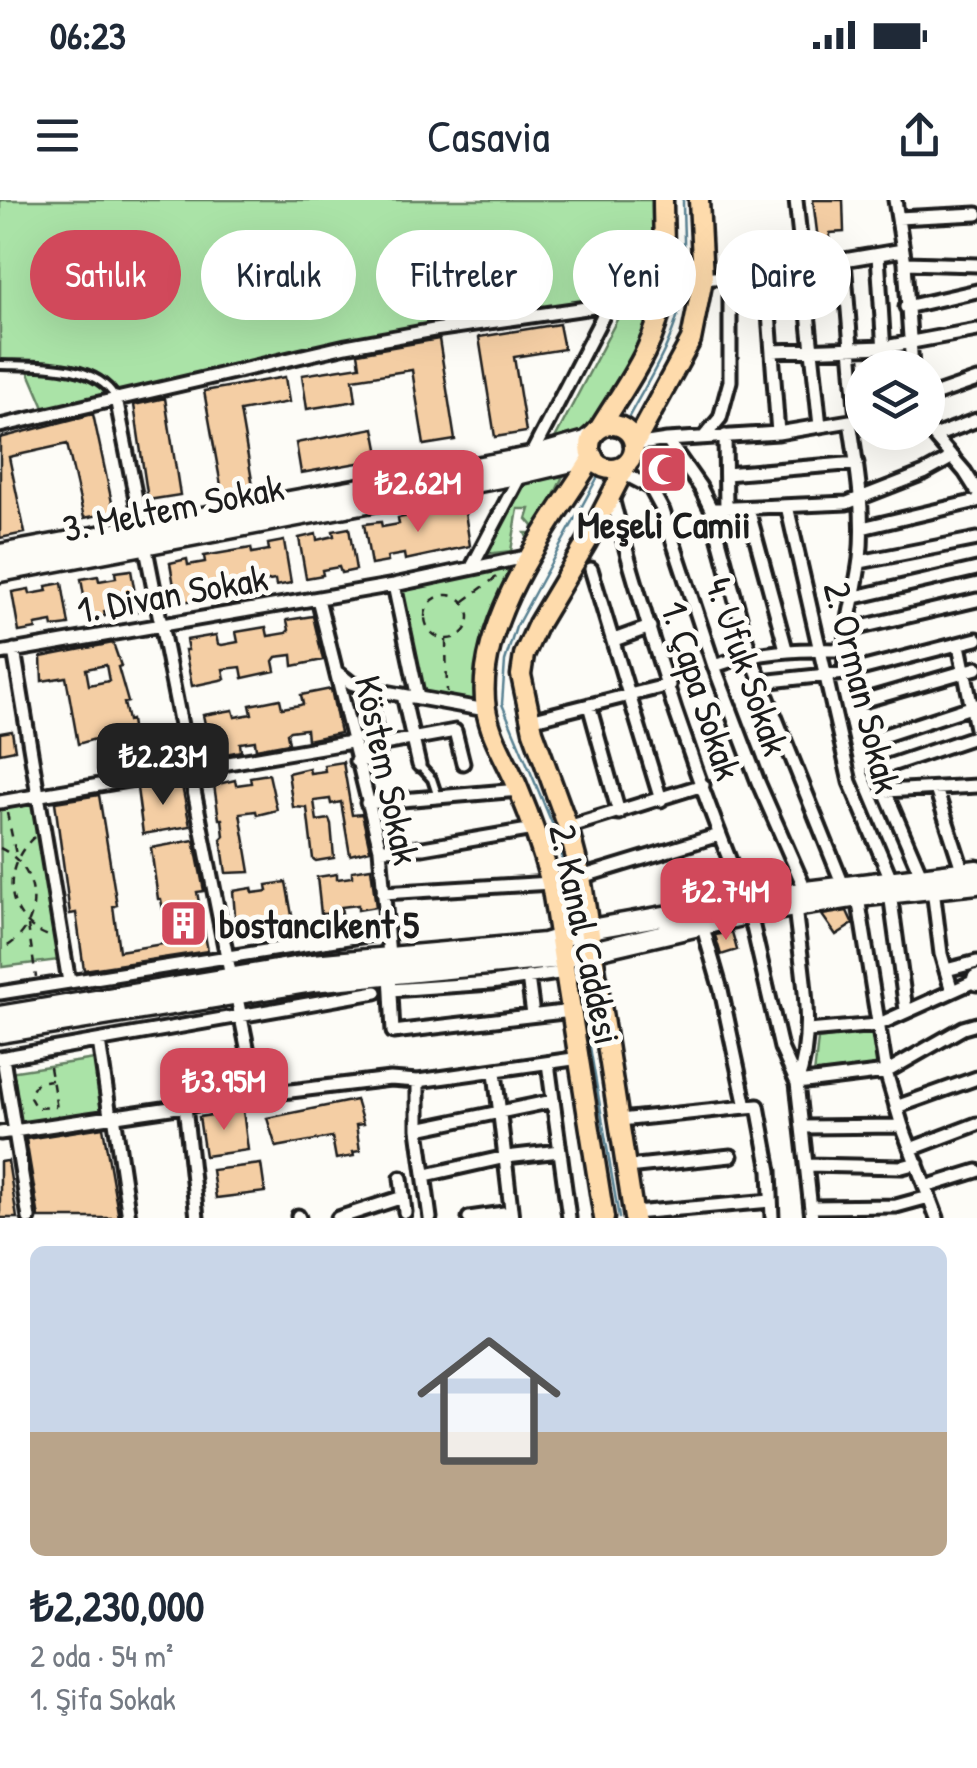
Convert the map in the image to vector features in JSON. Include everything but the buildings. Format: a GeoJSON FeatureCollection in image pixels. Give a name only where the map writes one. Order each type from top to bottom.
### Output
{"type":"FeatureCollection","features":[{"type":"Feature","properties":{"kind":"main road"},"geometry":{"type":"LineString","coordinates":[[663,200],[663,230]]}},
{"type":"Feature","properties":{"kind":"main road","name":"2. Kanal Caddesi"},"geometry":{"type":"LineString","coordinates":[[634,1216],[581,877],[568,827],[530,720],[522,675],[524,655],[691,340],[703,278],[699,200]]}},
{"type":"Feature","properties":{"kind":"main road"},"geometry":{"type":"LineString","coordinates":[[596,432],[610,425],[622,427],[632,436],[628,460],[612,469],[598,464],[590,447],[596,432],[640,360],[657,320]]}},
{"type":"Feature","properties":{"kind":"main road","name":"3. Meltem Sokak"},"geometry":{"type":"LineString","coordinates":[[0,572],[142,537],[530,456],[586,441],[596,432]]}},
{"type":"Feature","properties":{"kind":"main road","name":"2. Kanal Caddesi"},"geometry":{"type":"LineString","coordinates":[[592,457],[530,556],[497,629],[485,670],[486,710],[534,830],[550,883],[604,1218]]}},
{"type":"Feature","properties":{"kind":"main road","name":"3. Meltem Sokak"},"geometry":{"type":"LineString","coordinates":[[0,554],[142,537],[521,474],[592,457]]}},
{"type":"Feature","properties":{"kind":"main road"},"geometry":{"type":"LineString","coordinates":[[390,974],[477,951],[544,943],[590,929],[972,875]]}},
{"type":"Feature","properties":{"kind":"main road"},"geometry":{"type":"LineString","coordinates":[[0,1018],[234,985],[564,965],[592,950],[702,924],[748,907]]}},
{"type":"Feature","properties":{"kind":"main road"},"geometry":{"type":"LineString","coordinates":[[0,1018],[76,1020],[234,985]]}},
{"type":"Feature","properties":{"kind":"street"},"geometry":{"type":"LineString","coordinates":[[796,200],[799,230]]}},
{"type":"Feature","properties":{"kind":"street"},"geometry":{"type":"LineString","coordinates":[[896,200],[910,350]]}},
{"type":"Feature","properties":{"kind":"street"},"geometry":{"type":"LineString","coordinates":[[898,218],[977,214]]}},
{"type":"Feature","properties":{"kind":"street"},"geometry":{"type":"LineString","coordinates":[[878,255],[885,347]]}},
{"type":"Feature","properties":{"kind":"street"},"geometry":{"type":"LineString","coordinates":[[851,260],[904,256],[977,266]]}},
{"type":"Feature","properties":{"kind":"street"},"geometry":{"type":"LineString","coordinates":[[703,278],[716,277]]}},
{"type":"Feature","properties":{"kind":"street"},"geometry":{"type":"LineString","coordinates":[[906,306],[977,291]]}},
{"type":"Feature","properties":{"kind":"street"},"geometry":{"type":"LineString","coordinates":[[0,426],[346,346],[573,311]]}},
{"type":"Feature","properties":{"kind":"street"},"geometry":{"type":"LineString","coordinates":[[530,456],[601,320]]}},
{"type":"Feature","properties":{"kind":"street"},"geometry":{"type":"LineString","coordinates":[[704,437],[720,418],[730,381],[730,320]]}},
{"type":"Feature","properties":{"kind":"street"},"geometry":{"type":"LineString","coordinates":[[770,320],[778,432]]}},
{"type":"Feature","properties":{"kind":"street"},"geometry":{"type":"LineString","coordinates":[[809,320],[820,426]]}},
{"type":"Feature","properties":{"kind":"street"},"geometry":{"type":"LineString","coordinates":[[849,320],[852,349]]}},
{"type":"Feature","properties":{"kind":"street"},"geometry":{"type":"LineString","coordinates":[[772,350],[885,347],[977,330]]}},
{"type":"Feature","properties":{"kind":"street"},"geometry":{"type":"LineString","coordinates":[[945,392],[977,380]]}},
{"type":"Feature","properties":{"kind":"street"},"geometry":{"type":"LineString","coordinates":[[116,398],[257,1096]]}},
{"type":"Feature","properties":{"kind":"street"},"geometry":{"type":"LineString","coordinates":[[945,429],[977,420]]}},
{"type":"Feature","properties":{"kind":"street"},"geometry":{"type":"LineString","coordinates":[[628,460],[667,440],[778,432],[845,422]]}},
{"type":"Feature","properties":{"kind":"street"},"geometry":{"type":"LineString","coordinates":[[725,436],[726,509]]}},
{"type":"Feature","properties":{"kind":"street"},"geometry":{"type":"LineString","coordinates":[[667,440],[712,509],[750,654],[851,891],[886,1072],[937,1218]]}},
{"type":"Feature","properties":{"kind":"street"},"geometry":{"type":"LineString","coordinates":[[945,448],[971,470],[977,491]]}},
{"type":"Feature","properties":{"kind":"street"},"geometry":{"type":"LineString","coordinates":[[845,674],[843,650],[860,562],[862,528],[856,450]]}},
{"type":"Feature","properties":{"kind":"street"},"geometry":{"type":"LineString","coordinates":[[712,509],[861,500],[953,457]]}},
{"type":"Feature","properties":{"kind":"street","name":"4. Ufuk Sokak"},"geometry":{"type":"LineString","coordinates":[[628,460],[663,511],[714,666],[800,898],[808,1031],[804,1066],[797,1083]]}},
{"type":"Feature","properties":{"kind":"street"},"geometry":{"type":"LineString","coordinates":[[726,474],[856,463]]}},
{"type":"Feature","properties":{"kind":"street"},"geometry":{"type":"LineString","coordinates":[[472,566],[521,474]]}},
{"type":"Feature","properties":{"kind":"street","name":"1. Çapa Sokak"},"geometry":{"type":"LineString","coordinates":[[612,494],[650,628],[719,835],[748,907],[781,1048],[797,1083]]}},
{"type":"Feature","properties":{"kind":"street"},"geometry":{"type":"LineString","coordinates":[[862,528],[977,501]]}},
{"type":"Feature","properties":{"kind":"street","name":"2. Orman Sokak"},"geometry":{"type":"LineString","coordinates":[[788,506],[850,782],[890,886],[906,1010]]}},
{"type":"Feature","properties":{"kind":"street"},"geometry":{"type":"LineString","coordinates":[[748,509],[786,649]]}},
{"type":"Feature","properties":{"kind":"street"},"geometry":{"type":"LineString","coordinates":[[860,562],[977,539]]}},
{"type":"Feature","properties":{"kind":"street","name":"1. Divan Sokak"},"geometry":{"type":"LineString","coordinates":[[0,653],[394,585],[530,556]]}},
{"type":"Feature","properties":{"kind":"street"},"geometry":{"type":"LineString","coordinates":[[591,569],[661,800]]}},
{"type":"Feature","properties":{"kind":"street"},"geometry":{"type":"LineString","coordinates":[[851,598],[977,569]]}},
{"type":"Feature","properties":{"kind":"street"},"geometry":{"type":"LineString","coordinates":[[394,585],[418,698]]}},
{"type":"Feature","properties":{"kind":"street","name":"Köstem Sokak"},"geometry":{"type":"LineString","coordinates":[[318,598],[380,849],[393,1032],[533,1015]]}},
{"type":"Feature","properties":{"kind":"street"},"geometry":{"type":"LineString","coordinates":[[848,630],[977,600]]}},
{"type":"Feature","properties":{"kind":"street"},"geometry":{"type":"LineString","coordinates":[[614,640],[650,628]]}},
{"type":"Feature","properties":{"kind":"street"},"geometry":{"type":"LineString","coordinates":[[761,682],[845,674],[977,639]]}},
{"type":"Feature","properties":{"kind":"street"},"geometry":{"type":"LineString","coordinates":[[952,991],[927,882],[876,770],[977,735],[971,669],[959,644]]}},
{"type":"Feature","properties":{"kind":"street"},"geometry":{"type":"LineString","coordinates":[[714,666],[750,654],[786,649],[843,650]]}},
{"type":"Feature","properties":{"kind":"street"},"geometry":{"type":"LineString","coordinates":[[14,650],[69,982]]}},
{"type":"Feature","properties":{"kind":"street"},"geometry":{"type":"LineString","coordinates":[[866,700],[971,669]]}},
{"type":"Feature","properties":{"kind":"street"},"geometry":{"type":"LineString","coordinates":[[336,671],[351,683],[369,689],[486,710]]}},
{"type":"Feature","properties":{"kind":"street"},"geometry":{"type":"LineString","coordinates":[[530,720],[669,685]]}},
{"type":"Feature","properties":{"kind":"street"},"geometry":{"type":"LineString","coordinates":[[356,761],[379,757],[369,689]]}},
{"type":"Feature","properties":{"kind":"street"},"geometry":{"type":"LineString","coordinates":[[403,696],[419,765]]}},
{"type":"Feature","properties":{"kind":"street"},"geometry":{"type":"LineString","coordinates":[[589,705],[619,813]]}},
{"type":"Feature","properties":{"kind":"street"},"geometry":{"type":"LineString","coordinates":[[876,738],[974,706]]}},
{"type":"Feature","properties":{"kind":"street"},"geometry":{"type":"LineString","coordinates":[[378,745],[455,732],[464,763]]}},
{"type":"Feature","properties":{"kind":"street"},"geometry":{"type":"LineString","coordinates":[[2,802],[351,742]]}},
{"type":"Feature","properties":{"kind":"street"},"geometry":{"type":"LineString","coordinates":[[568,827],[702,785]]}},
{"type":"Feature","properties":{"kind":"street"},"geometry":{"type":"LineString","coordinates":[[885,791],[977,786]]}},
{"type":"Feature","properties":{"kind":"street"},"geometry":{"type":"LineString","coordinates":[[936,788],[972,875]]}},
{"type":"Feature","properties":{"kind":"street"},"geometry":{"type":"LineString","coordinates":[[367,803],[519,790]]}},
{"type":"Feature","properties":{"kind":"street"},"geometry":{"type":"LineString","coordinates":[[380,849],[423,848],[534,830]]}},
{"type":"Feature","properties":{"kind":"street"},"geometry":{"type":"LineString","coordinates":[[581,877],[719,835]]}},
{"type":"Feature","properties":{"kind":"street"},"geometry":{"type":"LineString","coordinates":[[383,893],[550,883]]}},
{"type":"Feature","properties":{"kind":"street"},"geometry":{"type":"LineString","coordinates":[[702,924],[721,990],[746,1108]]}},
{"type":"Feature","properties":{"kind":"street"},"geometry":{"type":"LineString","coordinates":[[0,993],[386,932]]}},
{"type":"Feature","properties":{"kind":"street"},"geometry":{"type":"LineString","coordinates":[[946,970],[977,962]]}},
{"type":"Feature","properties":{"kind":"street"},"geometry":{"type":"LineString","coordinates":[[390,974],[528,977],[564,965]]}},
{"type":"Feature","properties":{"kind":"street"},"geometry":{"type":"LineString","coordinates":[[528,977],[533,1015],[572,1011]]}},
{"type":"Feature","properties":{"kind":"street"},"geometry":{"type":"LineString","coordinates":[[808,1031],[877,1025],[977,980]]}},
{"type":"Feature","properties":{"kind":"street"},"geometry":{"type":"LineString","coordinates":[[29,1218],[1,1058],[376,992]]}},
{"type":"Feature","properties":{"kind":"street"},"geometry":{"type":"LineString","coordinates":[[76,1020],[82,1044]]}},
{"type":"Feature","properties":{"kind":"street"},"geometry":{"type":"LineString","coordinates":[[977,1024],[962,1028],[886,1072],[797,1083],[811,1212],[896,1206],[977,1171]]}},
{"type":"Feature","properties":{"kind":"street"},"geometry":{"type":"LineString","coordinates":[[99,1041],[129,1218]]}},
{"type":"Feature","properties":{"kind":"street"},"geometry":{"type":"LineString","coordinates":[[0,1133],[257,1096],[390,1079],[418,1081],[496,1072],[580,1058]]}},
{"type":"Feature","properties":{"kind":"street"},"geometry":{"type":"LineString","coordinates":[[548,1063],[569,1218]]}},
{"type":"Feature","properties":{"kind":"street"},"geometry":{"type":"LineString","coordinates":[[469,1218],[512,1215],[496,1072]]}},
{"type":"Feature","properties":{"kind":"street"},"geometry":{"type":"LineString","coordinates":[[896,1107],[977,1078]]}},
{"type":"Feature","properties":{"kind":"street"},"geometry":{"type":"LineString","coordinates":[[418,1081],[418,1128],[430,1218]]}},
{"type":"Feature","properties":{"kind":"street"},"geometry":{"type":"LineString","coordinates":[[418,1128],[553,1100]]}},
{"type":"Feature","properties":{"kind":"street"},"geometry":{"type":"LineString","coordinates":[[185,1106],[197,1218]]}},
{"type":"Feature","properties":{"kind":"street"},"geometry":{"type":"LineString","coordinates":[[620,1120],[758,1106],[770,1171],[772,1218]]}},
{"type":"Feature","properties":{"kind":"street"},"geometry":{"type":"LineString","coordinates":[[911,1148],[977,1124]]}},
{"type":"Feature","properties":{"kind":"street"},"geometry":{"type":"LineString","coordinates":[[803,1127],[902,1126]]}},
{"type":"Feature","properties":{"kind":"street"},"geometry":{"type":"LineString","coordinates":[[426,1175],[560,1151]]}},
{"type":"Feature","properties":{"kind":"street"},"geometry":{"type":"LineString","coordinates":[[627,1167],[731,1156]]}},
{"type":"Feature","properties":{"kind":"street"},"geometry":{"type":"LineString","coordinates":[[807,1166],[902,1167],[917,1163]]}},
{"type":"Feature","properties":{"kind":"street"},"geometry":{"type":"LineString","coordinates":[[401,1178],[405,1212]]}},
{"type":"Feature","properties":{"kind":"street"},"geometry":{"type":"LineString","coordinates":[[355,1196],[361,1214]]}},
{"type":"Feature","properties":{"kind":"street"},"geometry":{"type":"LineString","coordinates":[[338,1218],[403,1198]]}},
{"type":"Feature","properties":{"kind":"street"},"geometry":{"type":"LineString","coordinates":[[634,1216],[772,1201]]}},
{"type":"Feature","properties":{"kind":"lane"},"geometry":{"type":"LineString","coordinates":[[0,365],[78,373],[101,380],[116,398]]}},
{"type":"Feature","properties":{"kind":"lane"},"geometry":{"type":"LineString","coordinates":[[419,765],[432,779],[438,797]]}},
{"type":"Feature","properties":{"kind":"path"},"geometry":{"type":"LineString","coordinates":[[463,602],[506,570]]}},
{"type":"Feature","properties":{"kind":"path"},"geometry":{"type":"LineString","coordinates":[[448,595],[463,602],[469,612],[468,625],[459,636],[438,638],[427,628],[425,612],[433,600],[448,595]]}},
{"type":"Feature","properties":{"kind":"path"},"geometry":{"type":"LineString","coordinates":[[446,639],[447,704]]}},
{"type":"Feature","properties":{"kind":"path"},"geometry":{"type":"LineString","coordinates":[[669,685],[714,666]]}},
{"type":"Feature","properties":{"kind":"path"},"geometry":{"type":"LineString","coordinates":[[2,802],[16,859],[10,889],[12,902],[28,924],[62,939]]}},
{"type":"Feature","properties":{"kind":"path"},"geometry":{"type":"LineString","coordinates":[[16,859],[31,839],[46,832]]}},
{"type":"Feature","properties":{"kind":"path"},"geometry":{"type":"LineString","coordinates":[[0,848],[29,874],[34,889],[28,924],[14,942],[0,950]]}},
{"type":"Feature","properties":{"kind":"path"},"geometry":{"type":"LineString","coordinates":[[28,924],[37,987]]}},
{"type":"Feature","properties":{"kind":"path"},"geometry":{"type":"LineString","coordinates":[[50,1067],[58,1122]]}},
{"type":"Feature","properties":{"kind":"path"},"geometry":{"type":"LineString","coordinates":[[52,1080],[36,1082],[29,1096],[36,1108],[56,1107]]}},
{"type":"Feature","properties":{"kind":"green space"},"geometry":{"type":"Polygon","coordinates":[[[0,200],[658,200],[658,230],[573,230],[573,307],[553,310],[553,230],[376,230],[376,320],[486,320],[45,410],[27,368],[0,369],[0,200]]]}},
{"type":"Feature","properties":{"kind":"green space"},"geometry":{"type":"Polygon","coordinates":[[[617,320],[648,320],[590,431],[552,444],[617,320]]]}},
{"type":"Feature","properties":{"kind":"green space"},"geometry":{"type":"Polygon","coordinates":[[[563,476],[531,545],[525,533],[532,533],[533,526],[527,519],[530,509],[518,509],[511,551],[485,554],[523,483],[563,476]]]}},
{"type":"Feature","properties":{"kind":"green space"},"geometry":{"type":"Polygon","coordinates":[[[518,564],[482,648],[475,702],[422,694],[400,590],[518,564]]]}},
{"type":"Feature","properties":{"kind":"green space"},"geometry":{"type":"Polygon","coordinates":[[[37,803],[59,960],[2,967],[0,810],[37,803]]]}},
{"type":"Feature","properties":{"kind":"green space"},"geometry":{"type":"Polygon","coordinates":[[[874,1031],[881,1069],[814,1075],[818,1039],[874,1031]]]}},
{"type":"Feature","properties":{"kind":"green space"},"geometry":{"type":"Polygon","coordinates":[[[95,1059],[105,1113],[20,1125],[9,1072],[95,1059]]]}},
{"type":"Feature","properties":{"kind":"waterway"},"geometry":{"type":"LineString","coordinates":[[626,422],[658,363],[677,317],[684,276],[683,200]]}},
{"type":"Feature","properties":{"kind":"waterway"},"geometry":{"type":"LineString","coordinates":[[573,907],[557,835],[502,704],[505,661],[516,627],[601,471]]}},
{"type":"Feature","properties":{"kind":"waterway"},"geometry":{"type":"LineString","coordinates":[[579,982],[619,1218]]}},
{"type":"Feature","properties":{"kind":"place","name":"Meşeli Camii"},"geometry":{"type":"Point","coordinates":[664,470]}},
{"type":"Feature","properties":{"kind":"place","name":"bostancıkent 5"},"geometry":{"type":"Point","coordinates":[184,924]}}]}
